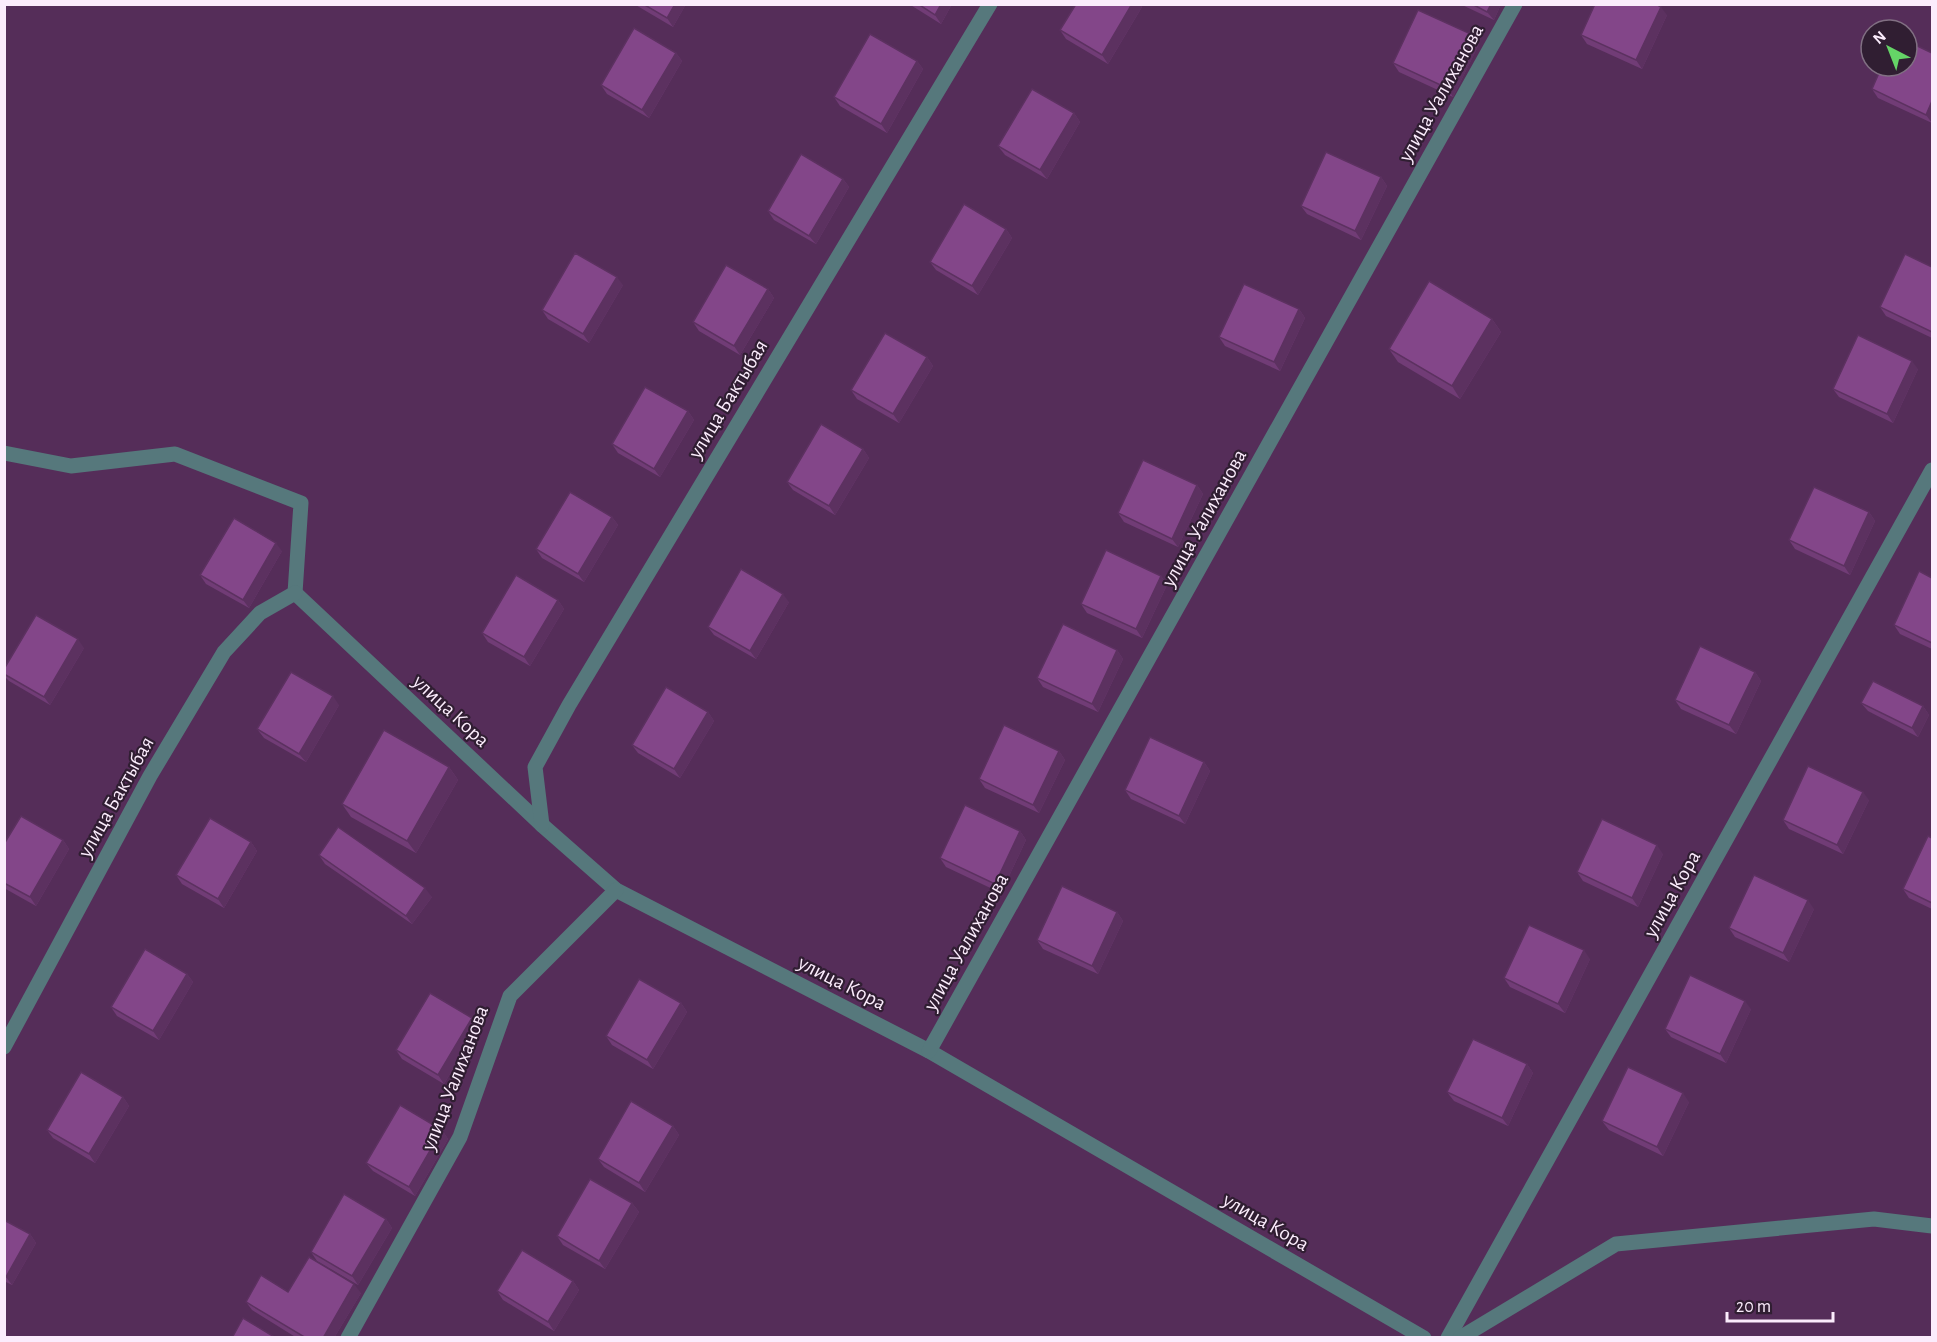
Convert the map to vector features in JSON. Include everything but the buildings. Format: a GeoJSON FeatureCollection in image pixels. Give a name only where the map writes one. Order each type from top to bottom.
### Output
{"type":"FeatureCollection","features":[{"type":"Feature","properties":{"kind":"street","name":"улица Бактыбая"},"geometry":{"type":"LineString","coordinates":[[542,825],[535,767],[569,705],[990,4]]}},
{"type":"Feature","properties":{"kind":"street","name":"улица Уалиханова"},"geometry":{"type":"LineString","coordinates":[[929,1051],[1515,4]]}},
{"type":"Feature","properties":{"kind":"street"},"geometry":{"type":"LineString","coordinates":[[4,453],[71,466],[175,454],[301,503],[295,593]]}},
{"type":"Feature","properties":{"kind":"street","name":"улица Кора"},"geometry":{"type":"LineString","coordinates":[[1448,1338],[1932,470]]}},
{"type":"Feature","properties":{"kind":"street","name":"улица Бактыбая"},"geometry":{"type":"LineString","coordinates":[[4,1047],[150,776],[224,652],[260,613],[295,593]]}},
{"type":"Feature","properties":{"kind":"street","name":"улица Кора"},"geometry":{"type":"LineString","coordinates":[[295,593],[542,825],[616,890],[929,1051],[1424,1338]]}},
{"type":"Feature","properties":{"kind":"street","name":"улица Уалиханова"},"geometry":{"type":"LineString","coordinates":[[348,1338],[460,1137],[510,996],[616,890]]}},
{"type":"Feature","properties":{"kind":"street"},"geometry":{"type":"LineString","coordinates":[[1460,1338],[1616,1244],[1874,1219],[1932,1226]]}}]}
